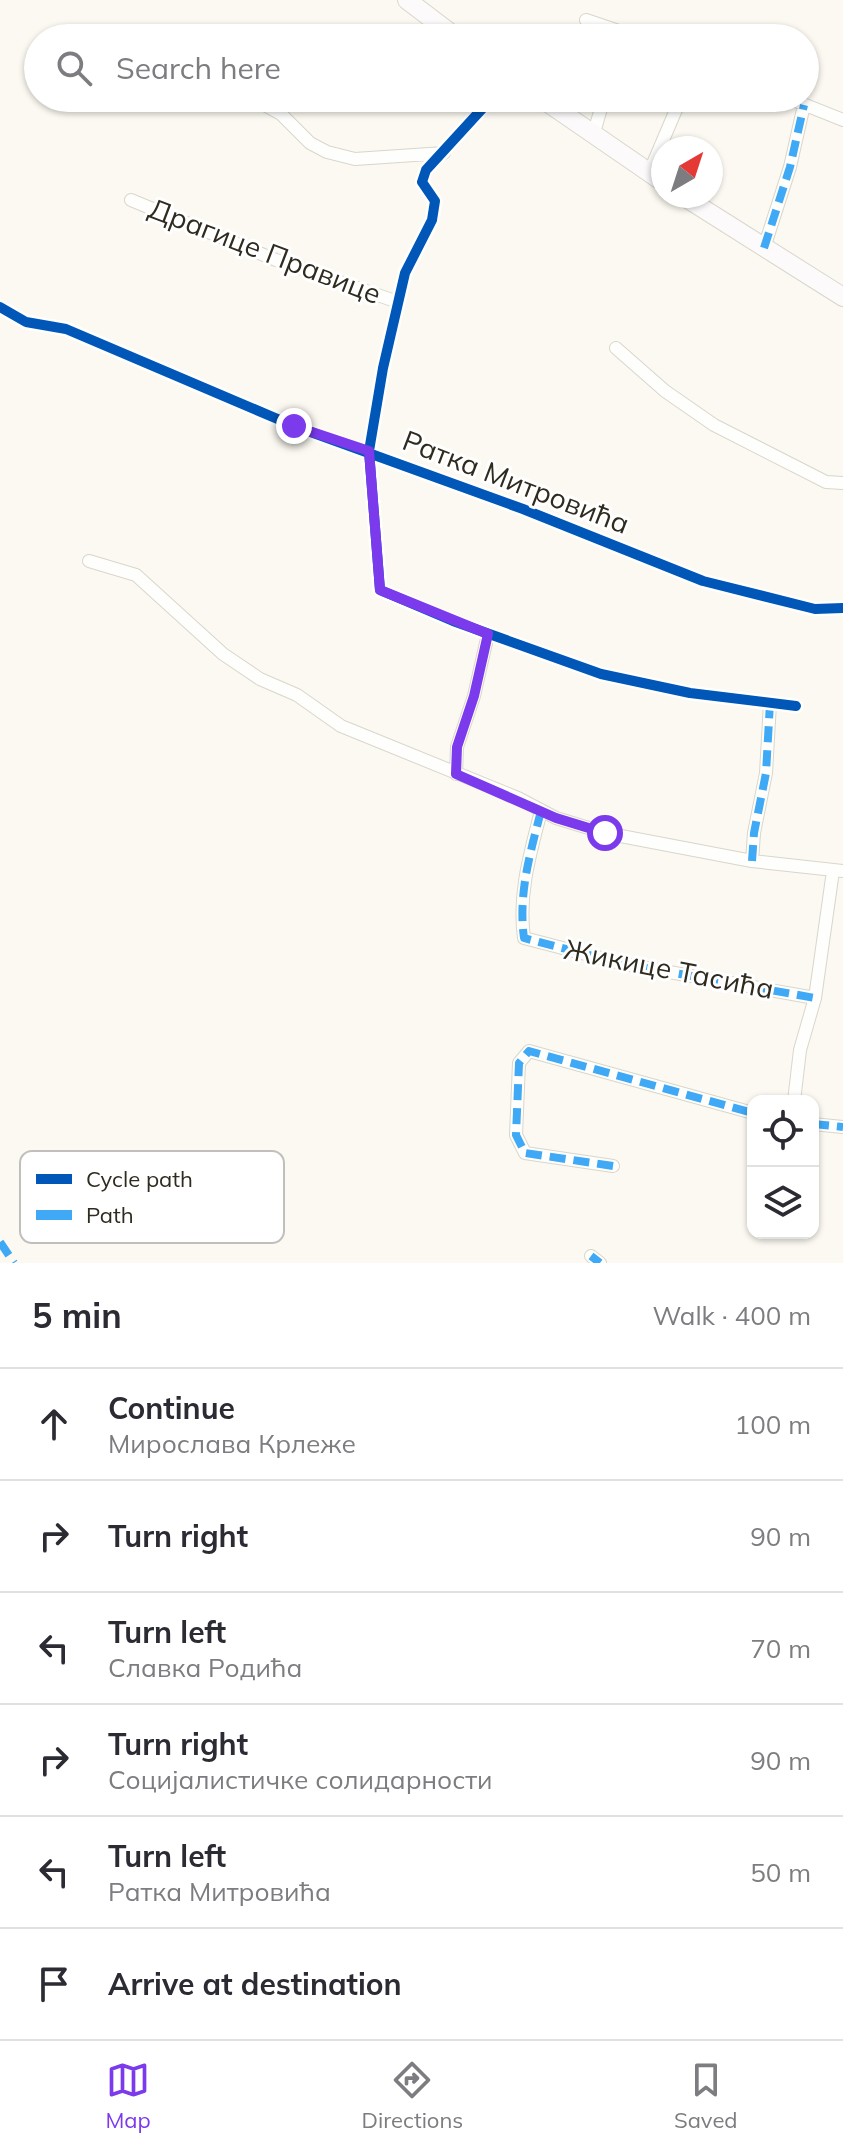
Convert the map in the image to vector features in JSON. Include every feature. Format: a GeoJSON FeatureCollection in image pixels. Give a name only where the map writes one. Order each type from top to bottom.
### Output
{"type":"FeatureCollection","features":[{"type":"Feature","properties":{"kind":"street"},"geometry":{"type":"LineString","coordinates":[[407,0],[439,24]]}},
{"type":"Feature","properties":{"kind":"street"},"geometry":{"type":"LineString","coordinates":[[586,20],[596,24]]}},
{"type":"Feature","properties":{"kind":"street"},"geometry":{"type":"LineString","coordinates":[[819,111],[843,120]]}},
{"type":"Feature","properties":{"kind":"street"},"geometry":{"type":"LineString","coordinates":[[277,112],[310,143],[327,152],[355,159],[444,153]]}},
{"type":"Feature","properties":{"kind":"street"},"geometry":{"type":"LineString","coordinates":[[480,112],[426,170],[422,182],[435,201],[432,220],[405,273],[369,451],[380,590],[488,634],[601,674],[690,693],[796,706]]}},
{"type":"Feature","properties":{"kind":"street"},"geometry":{"type":"LineString","coordinates":[[560,112],[651,174]]}},
{"type":"Feature","properties":{"kind":"street"},"geometry":{"type":"LineString","coordinates":[[593,136],[600,112]]}},
{"type":"Feature","properties":{"kind":"street"},"geometry":{"type":"LineString","coordinates":[[669,136],[677,112]]}},
{"type":"Feature","properties":{"kind":"street"},"geometry":{"type":"LineString","coordinates":[[764,248],[790,167],[802,112]]}},
{"type":"Feature","properties":{"kind":"street","name":"Драгице Правице"},"geometry":{"type":"LineString","coordinates":[[131,200],[276,260],[398,302]]}},
{"type":"Feature","properties":{"kind":"street"},"geometry":{"type":"LineString","coordinates":[[702,208],[843,297]]}},
{"type":"Feature","properties":{"kind":"street","name":"Ратка Митровића"},"geometry":{"type":"LineString","coordinates":[[0,307],[26,322],[66,329],[294,426],[369,451],[703,581],[815,609],[843,608]]}},
{"type":"Feature","properties":{"kind":"street"},"geometry":{"type":"LineString","coordinates":[[616,348],[665,391],[714,425],[826,482],[843,483]]}},
{"type":"Feature","properties":{"kind":"street"},"geometry":{"type":"LineString","coordinates":[[89,561],[136,575],[223,654],[260,679],[297,695],[341,726],[541,811],[605,833],[752,861],[838,871],[815,998],[800,1050],[795,1095]]}},
{"type":"Feature","properties":{"kind":"street"},"geometry":{"type":"LineString","coordinates":[[456,774],[457,747],[474,696],[488,634]]}},
{"type":"Feature","properties":{"kind":"street"},"geometry":{"type":"LineString","coordinates":[[752,861],[754,833],[766,773],[770,703]]}},
{"type":"Feature","properties":{"kind":"street","name":"Жикице Тасића"},"geometry":{"type":"LineString","coordinates":[[541,811],[524,877],[521,913],[524,938],[624,964],[815,998]]}},
{"type":"Feature","properties":{"kind":"street"},"geometry":{"type":"LineString","coordinates":[[613,1166],[525,1153],[516,1135],[519,1063],[529,1051],[747,1111]]}},
{"type":"Feature","properties":{"kind":"street"},"geometry":{"type":"LineString","coordinates":[[819,1125],[843,1127]]}},
{"type":"Feature","properties":{"kind":"marked path"},"geometry":{"type":"LineString","coordinates":[[764,248],[790,167],[802,112]]}},
{"type":"Feature","properties":{"kind":"marked path"},"geometry":{"type":"LineString","coordinates":[[456,774],[457,747],[474,696],[488,634]]}},
{"type":"Feature","properties":{"kind":"marked path"},"geometry":{"type":"LineString","coordinates":[[752,861],[754,833],[766,773],[770,703]]}},
{"type":"Feature","properties":{"kind":"marked path"},"geometry":{"type":"LineString","coordinates":[[541,811],[524,890],[524,938],[624,964],[815,998]]}},
{"type":"Feature","properties":{"kind":"marked path"},"geometry":{"type":"LineString","coordinates":[[613,1166],[525,1153],[516,1135],[519,1063],[529,1051],[747,1111]]}},
{"type":"Feature","properties":{"kind":"marked path"},"geometry":{"type":"LineString","coordinates":[[819,1125],[843,1127]]}},
{"type":"Feature","properties":{"kind":"marked path"},"geometry":{"type":"LineString","coordinates":[[0,1242],[14,1263]]}},
{"type":"Feature","properties":{"kind":"marked path"},"geometry":{"type":"LineString","coordinates":[[591,1256],[600,1263]]}},
{"type":"Feature","properties":{"kind":"cycle path"},"geometry":{"type":"LineString","coordinates":[[479,112],[426,170],[422,182],[435,201],[432,220],[405,273],[383,368],[369,451],[380,590],[453,621],[601,674],[690,693],[796,706]]}},
{"type":"Feature","properties":{"kind":"cycle path"},"geometry":{"type":"LineString","coordinates":[[0,307],[26,322],[66,329],[294,426],[523,509],[703,581],[815,609],[843,608]]}},
{"type":"Feature","properties":{"kind":"route"},"geometry":{"type":"LineString","coordinates":[[294,426],[369,451],[380,590],[488,634],[474,696],[457,747],[456,774],[518,798],[556,818],[605,833]]}}]}
